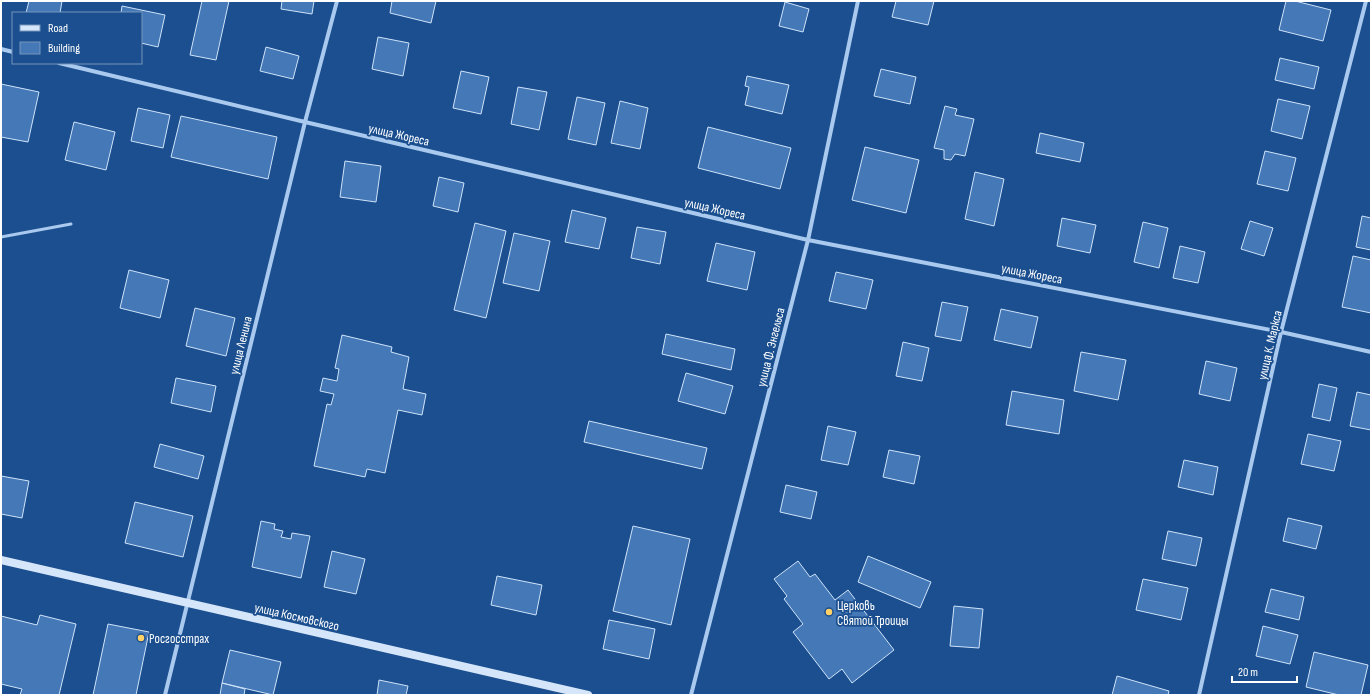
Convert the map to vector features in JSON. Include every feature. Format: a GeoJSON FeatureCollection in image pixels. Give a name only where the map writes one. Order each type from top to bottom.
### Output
{"type":"FeatureCollection","features":[{"type":"Feature","properties":{"kind":"main road","name":"улица Космовского"},"geometry":{"type":"LineString","coordinates":[[1,560],[588,695]]}},
{"type":"Feature","properties":{"kind":"street","name":"улица Ленина"},"geometry":{"type":"LineString","coordinates":[[165,695],[305,122],[337,1]]}},
{"type":"Feature","properties":{"kind":"street","name":"улица Ф. Энгельса"},"geometry":{"type":"LineString","coordinates":[[691,695],[808,240],[858,1]]}},
{"type":"Feature","properties":{"kind":"street","name":"улица К. Маркса"},"geometry":{"type":"LineString","coordinates":[[1199,695],[1281,332],[1366,1]]}},
{"type":"Feature","properties":{"kind":"street"},"geometry":{"type":"LineString","coordinates":[[1,49],[12,52]]}},
{"type":"Feature","properties":{"kind":"street","name":"улица Жореса"},"geometry":{"type":"LineString","coordinates":[[63,64],[808,240],[1281,332],[1371,352]]}},
{"type":"Feature","properties":{"kind":"lane"},"geometry":{"type":"LineString","coordinates":[[1,237],[71,224]]}},
{"type":"Feature","properties":{"kind":"building"},"geometry":{"type":"Polygon","coordinates":[[[29,1],[62,1],[60,12],[26,12],[29,1]]]}},
{"type":"Feature","properties":{"kind":"building"},"geometry":{"type":"Polygon","coordinates":[[[202,1],[229,1],[216,60],[190,55],[202,1]]]}},
{"type":"Feature","properties":{"kind":"building"},"geometry":{"type":"Polygon","coordinates":[[[282,1],[314,1],[312,14],[281,9],[282,1]]]}},
{"type":"Feature","properties":{"kind":"building"},"geometry":{"type":"Polygon","coordinates":[[[392,1],[436,1],[431,23],[390,13],[392,1]]]}},
{"type":"Feature","properties":{"kind":"building"},"geometry":{"type":"Polygon","coordinates":[[[896,1],[934,1],[928,25],[892,17],[896,1]]]}},
{"type":"Feature","properties":{"kind":"building"},"geometry":{"type":"Polygon","coordinates":[[[1286,1],[1295,1],[1331,10],[1323,41],[1279,30],[1286,1]]]}},
{"type":"Feature","properties":{"kind":"building"},"geometry":{"type":"Polygon","coordinates":[[[785,2],[809,9],[803,32],[779,26],[785,2]]]}},
{"type":"Feature","properties":{"kind":"building"},"geometry":{"type":"Polygon","coordinates":[[[122,6],[165,15],[158,47],[142,43],[142,12],[121,12],[122,6]]]}},
{"type":"Feature","properties":{"kind":"building"},"geometry":{"type":"Polygon","coordinates":[[[378,37],[409,43],[403,76],[372,69],[378,37]]]}},
{"type":"Feature","properties":{"kind":"building"},"geometry":{"type":"Polygon","coordinates":[[[266,47],[299,56],[293,79],[260,71],[266,47]]]}},
{"type":"Feature","properties":{"kind":"building"},"geometry":{"type":"Polygon","coordinates":[[[1280,58],[1319,67],[1314,89],[1275,80],[1280,58]]]}},
{"type":"Feature","properties":{"kind":"building"},"geometry":{"type":"Polygon","coordinates":[[[881,69],[916,77],[910,104],[874,96],[881,69]]]}},
{"type":"Feature","properties":{"kind":"building"},"geometry":{"type":"Polygon","coordinates":[[[461,71],[489,77],[481,114],[453,108],[461,71]]]}},
{"type":"Feature","properties":{"kind":"building"},"geometry":{"type":"Polygon","coordinates":[[[747,76],[789,85],[782,114],[745,105],[749,87],[745,86],[747,76]]]}},
{"type":"Feature","properties":{"kind":"building"},"geometry":{"type":"Polygon","coordinates":[[[1,84],[39,92],[28,142],[1,137],[1,84]]]}},
{"type":"Feature","properties":{"kind":"building"},"geometry":{"type":"Polygon","coordinates":[[[518,87],[547,92],[539,130],[511,124],[518,87]]]}},
{"type":"Feature","properties":{"kind":"building"},"geometry":{"type":"Polygon","coordinates":[[[577,97],[605,103],[596,145],[568,139],[577,97]]]}},
{"type":"Feature","properties":{"kind":"building"},"geometry":{"type":"Polygon","coordinates":[[[1278,99],[1310,106],[1302,139],[1271,131],[1278,99]]]}},
{"type":"Feature","properties":{"kind":"building"},"geometry":{"type":"Polygon","coordinates":[[[620,101],[648,108],[640,149],[611,143],[620,101]]]}},
{"type":"Feature","properties":{"kind":"building"},"geometry":{"type":"Polygon","coordinates":[[[945,106],[957,109],[955,115],[974,119],[965,156],[955,154],[951,160],[944,159],[944,150],[934,148],[945,106]]]}},
{"type":"Feature","properties":{"kind":"building"},"geometry":{"type":"Polygon","coordinates":[[[138,108],[170,115],[163,148],[131,141],[138,108]]]}},
{"type":"Feature","properties":{"kind":"building"},"geometry":{"type":"Polygon","coordinates":[[[181,116],[277,137],[268,179],[171,157],[181,116]]]}},
{"type":"Feature","properties":{"kind":"building"},"geometry":{"type":"Polygon","coordinates":[[[74,122],[115,132],[106,170],[65,160],[74,122]]]}},
{"type":"Feature","properties":{"kind":"building"},"geometry":{"type":"Polygon","coordinates":[[[708,127],[791,148],[780,189],[698,168],[708,127]]]}},
{"type":"Feature","properties":{"kind":"building"},"geometry":{"type":"Polygon","coordinates":[[[1040,133],[1084,143],[1080,162],[1036,153],[1040,133]]]}},
{"type":"Feature","properties":{"kind":"building"},"geometry":{"type":"Polygon","coordinates":[[[865,147],[919,160],[906,213],[852,200],[865,147]]]}},
{"type":"Feature","properties":{"kind":"building"},"geometry":{"type":"Polygon","coordinates":[[[1265,151],[1296,158],[1288,191],[1257,184],[1265,151]]]}},
{"type":"Feature","properties":{"kind":"building"},"geometry":{"type":"Polygon","coordinates":[[[345,161],[381,166],[376,202],[340,197],[345,161]]]}},
{"type":"Feature","properties":{"kind":"building"},"geometry":{"type":"Polygon","coordinates":[[[975,172],[1004,179],[994,226],[965,219],[975,172]]]}},
{"type":"Feature","properties":{"kind":"building"},"geometry":{"type":"Polygon","coordinates":[[[439,177],[464,183],[458,212],[433,206],[439,177]]]}},
{"type":"Feature","properties":{"kind":"building"},"geometry":{"type":"Polygon","coordinates":[[[572,210],[606,218],[599,249],[565,242],[572,210]]]}},
{"type":"Feature","properties":{"kind":"building"},"geometry":{"type":"Polygon","coordinates":[[[1362,216],[1371,218],[1371,250],[1356,247],[1362,216]]]}},
{"type":"Feature","properties":{"kind":"building"},"geometry":{"type":"Polygon","coordinates":[[[1062,218],[1096,225],[1090,253],[1057,246],[1062,218]]]}},
{"type":"Feature","properties":{"kind":"building"},"geometry":{"type":"Polygon","coordinates":[[[1250,221],[1273,228],[1264,256],[1241,249],[1250,221]]]}},
{"type":"Feature","properties":{"kind":"building"},"geometry":{"type":"Polygon","coordinates":[[[1143,222],[1168,228],[1159,268],[1134,262],[1143,222]]]}},
{"type":"Feature","properties":{"kind":"building"},"geometry":{"type":"Polygon","coordinates":[[[475,223],[506,231],[486,318],[454,310],[475,223]]]}},
{"type":"Feature","properties":{"kind":"building"},"geometry":{"type":"Polygon","coordinates":[[[637,227],[666,232],[660,264],[631,258],[637,227]]]}},
{"type":"Feature","properties":{"kind":"building"},"geometry":{"type":"Polygon","coordinates":[[[514,233],[550,241],[539,291],[503,283],[514,233]]]}},
{"type":"Feature","properties":{"kind":"building"},"geometry":{"type":"Polygon","coordinates":[[[716,243],[755,252],[747,290],[707,281],[716,243]]]}},
{"type":"Feature","properties":{"kind":"building"},"geometry":{"type":"Polygon","coordinates":[[[1180,246],[1205,252],[1198,283],[1173,278],[1180,246]]]}},
{"type":"Feature","properties":{"kind":"building"},"geometry":{"type":"Polygon","coordinates":[[[1353,256],[1371,260],[1371,313],[1342,307],[1353,256]]]}},
{"type":"Feature","properties":{"kind":"building"},"geometry":{"type":"Polygon","coordinates":[[[129,270],[169,280],[160,318],[120,308],[129,270]]]}},
{"type":"Feature","properties":{"kind":"building"},"geometry":{"type":"Polygon","coordinates":[[[836,272],[873,280],[866,309],[829,301],[836,272]]]}},
{"type":"Feature","properties":{"kind":"building"},"geometry":{"type":"Polygon","coordinates":[[[942,302],[968,307],[961,341],[935,336],[942,302]]]}},
{"type":"Feature","properties":{"kind":"building"},"geometry":{"type":"Polygon","coordinates":[[[195,308],[235,318],[226,356],[186,346],[195,308]]]}},
{"type":"Feature","properties":{"kind":"building"},"geometry":{"type":"Polygon","coordinates":[[[1001,309],[1038,317],[1031,348],[994,340],[1001,309]]]}},
{"type":"Feature","properties":{"kind":"building"},"geometry":{"type":"Polygon","coordinates":[[[666,334],[735,349],[731,370],[662,354],[666,334]]]}},
{"type":"Feature","properties":{"kind":"building"},"geometry":{"type":"Polygon","coordinates":[[[342,335],[392,347],[391,352],[409,357],[403,389],[426,394],[422,415],[398,410],[385,473],[367,469],[365,477],[314,466],[327,404],[331,405],[334,394],[320,391],[323,378],[337,381],[339,369],[335,368],[342,335]]]}},
{"type":"Feature","properties":{"kind":"building"},"geometry":{"type":"Polygon","coordinates":[[[903,342],[929,348],[922,381],[896,376],[903,342]]]}},
{"type":"Feature","properties":{"kind":"building"},"geometry":{"type":"Polygon","coordinates":[[[1081,352],[1126,360],[1118,400],[1074,391],[1081,352]]]}},
{"type":"Feature","properties":{"kind":"building"},"geometry":{"type":"Polygon","coordinates":[[[1206,361],[1237,368],[1230,401],[1199,394],[1206,361]]]}},
{"type":"Feature","properties":{"kind":"building"},"geometry":{"type":"Polygon","coordinates":[[[686,373],[733,386],[725,414],[678,401],[686,373]]]}},
{"type":"Feature","properties":{"kind":"building"},"geometry":{"type":"Polygon","coordinates":[[[176,378],[216,386],[211,412],[171,403],[176,378]]]}},
{"type":"Feature","properties":{"kind":"building"},"geometry":{"type":"Polygon","coordinates":[[[1319,384],[1337,388],[1330,421],[1312,417],[1319,384]]]}},
{"type":"Feature","properties":{"kind":"building"},"geometry":{"type":"Polygon","coordinates":[[[1012,391],[1064,400],[1059,434],[1006,425],[1012,391]]]}},
{"type":"Feature","properties":{"kind":"building"},"geometry":{"type":"Polygon","coordinates":[[[1357,392],[1371,395],[1371,430],[1350,426],[1357,392]]]}},
{"type":"Feature","properties":{"kind":"building"},"geometry":{"type":"Polygon","coordinates":[[[589,421],[707,448],[702,469],[584,442],[589,421]]]}},
{"type":"Feature","properties":{"kind":"building"},"geometry":{"type":"Polygon","coordinates":[[[828,426],[856,432],[848,465],[821,460],[828,426]]]}},
{"type":"Feature","properties":{"kind":"building"},"geometry":{"type":"Polygon","coordinates":[[[1308,434],[1341,441],[1334,471],[1301,464],[1308,434]]]}},
{"type":"Feature","properties":{"kind":"building"},"geometry":{"type":"Polygon","coordinates":[[[160,444],[204,456],[198,479],[154,467],[160,444]]]}},
{"type":"Feature","properties":{"kind":"building"},"geometry":{"type":"Polygon","coordinates":[[[889,450],[920,456],[914,484],[883,477],[889,450]]]}},
{"type":"Feature","properties":{"kind":"building"},"geometry":{"type":"Polygon","coordinates":[[[1184,460],[1218,467],[1213,495],[1178,487],[1184,460]]]}},
{"type":"Feature","properties":{"kind":"building"},"geometry":{"type":"Polygon","coordinates":[[[1,476],[29,481],[22,518],[1,514],[1,476]]]}},
{"type":"Feature","properties":{"kind":"building"},"geometry":{"type":"Polygon","coordinates":[[[786,485],[817,492],[811,519],[780,512],[786,485]]]}},
{"type":"Feature","properties":{"kind":"building"},"geometry":{"type":"Polygon","coordinates":[[[135,502],[193,516],[183,557],[125,543],[135,502]]]}},
{"type":"Feature","properties":{"kind":"building"},"geometry":{"type":"Polygon","coordinates":[[[1288,518],[1322,526],[1316,549],[1283,541],[1288,518]]]}},
{"type":"Feature","properties":{"kind":"building"},"geometry":{"type":"Polygon","coordinates":[[[261,521],[275,524],[274,529],[283,531],[281,537],[291,539],[292,533],[310,536],[301,578],[252,567],[261,521]]]}},
{"type":"Feature","properties":{"kind":"building"},"geometry":{"type":"Polygon","coordinates":[[[633,526],[690,539],[671,625],[613,611],[633,526]]]}},
{"type":"Feature","properties":{"kind":"building"},"geometry":{"type":"Polygon","coordinates":[[[1168,531],[1202,538],[1196,566],[1162,559],[1168,531]]]}},
{"type":"Feature","properties":{"kind":"building"},"geometry":{"type":"Polygon","coordinates":[[[332,551],[365,559],[356,594],[324,587],[332,551]]]}},
{"type":"Feature","properties":{"kind":"building"},"geometry":{"type":"Polygon","coordinates":[[[868,556],[931,582],[920,608],[858,582],[868,556]]]}},
{"type":"Feature","properties":{"kind":"building","name":"Церковь Святой Троицы"},"geometry":{"type":"Polygon","coordinates":[[[798,561],[810,577],[815,574],[835,600],[848,590],[894,650],[852,683],[842,669],[829,679],[793,632],[803,624],[784,599],[787,596],[774,579],[798,561]]]}},
{"type":"Feature","properties":{"kind":"building"},"geometry":{"type":"Polygon","coordinates":[[[497,576],[542,585],[536,615],[491,605],[497,576]]]}},
{"type":"Feature","properties":{"kind":"building"},"geometry":{"type":"Polygon","coordinates":[[[1143,579],[1188,588],[1181,620],[1136,610],[1143,579]]]}},
{"type":"Feature","properties":{"kind":"building"},"geometry":{"type":"Polygon","coordinates":[[[1271,589],[1304,597],[1299,620],[1265,612],[1271,589]]]}},
{"type":"Feature","properties":{"kind":"building"},"geometry":{"type":"Polygon","coordinates":[[[954,606],[983,609],[979,648],[950,646],[954,606]]]}},
{"type":"Feature","properties":{"kind":"building"},"geometry":{"type":"Polygon","coordinates":[[[40,615],[76,624],[59,695],[20,695],[22,689],[1,684],[1,616],[37,625],[40,615]]]}},
{"type":"Feature","properties":{"kind":"building"},"geometry":{"type":"Polygon","coordinates":[[[609,620],[655,629],[649,659],[603,649],[609,620]]]}},
{"type":"Feature","properties":{"kind":"building"},"geometry":{"type":"Polygon","coordinates":[[[108,624],[149,632],[136,695],[93,695],[108,624]]]}},
{"type":"Feature","properties":{"kind":"building"},"geometry":{"type":"Polygon","coordinates":[[[1263,626],[1298,635],[1290,664],[1256,656],[1263,626]]]}},
{"type":"Feature","properties":{"kind":"building"},"geometry":{"type":"Polygon","coordinates":[[[230,650],[281,662],[273,695],[222,683],[230,650]]]}},
{"type":"Feature","properties":{"kind":"building"},"geometry":{"type":"Polygon","coordinates":[[[1314,652],[1368,665],[1361,695],[1339,695],[1306,687],[1314,652]]]}},
{"type":"Feature","properties":{"kind":"building"},"geometry":{"type":"Polygon","coordinates":[[[1117,676],[1169,691],[1168,695],[1112,695],[1117,676]]]}},
{"type":"Feature","properties":{"kind":"building"},"geometry":{"type":"Polygon","coordinates":[[[379,680],[408,686],[406,695],[377,695],[379,680]]]}},
{"type":"Feature","properties":{"kind":"building"},"geometry":{"type":"Polygon","coordinates":[[[222,683],[245,689],[244,695],[220,695],[222,683]]]}},
{"type":"Feature","properties":{"kind":"place","name":"Церковь Святой Троицы"},"geometry":{"type":"Point","coordinates":[829,612]}},
{"type":"Feature","properties":{"kind":"place","name":"Росгосстрах"},"geometry":{"type":"Point","coordinates":[141,638]}}]}
